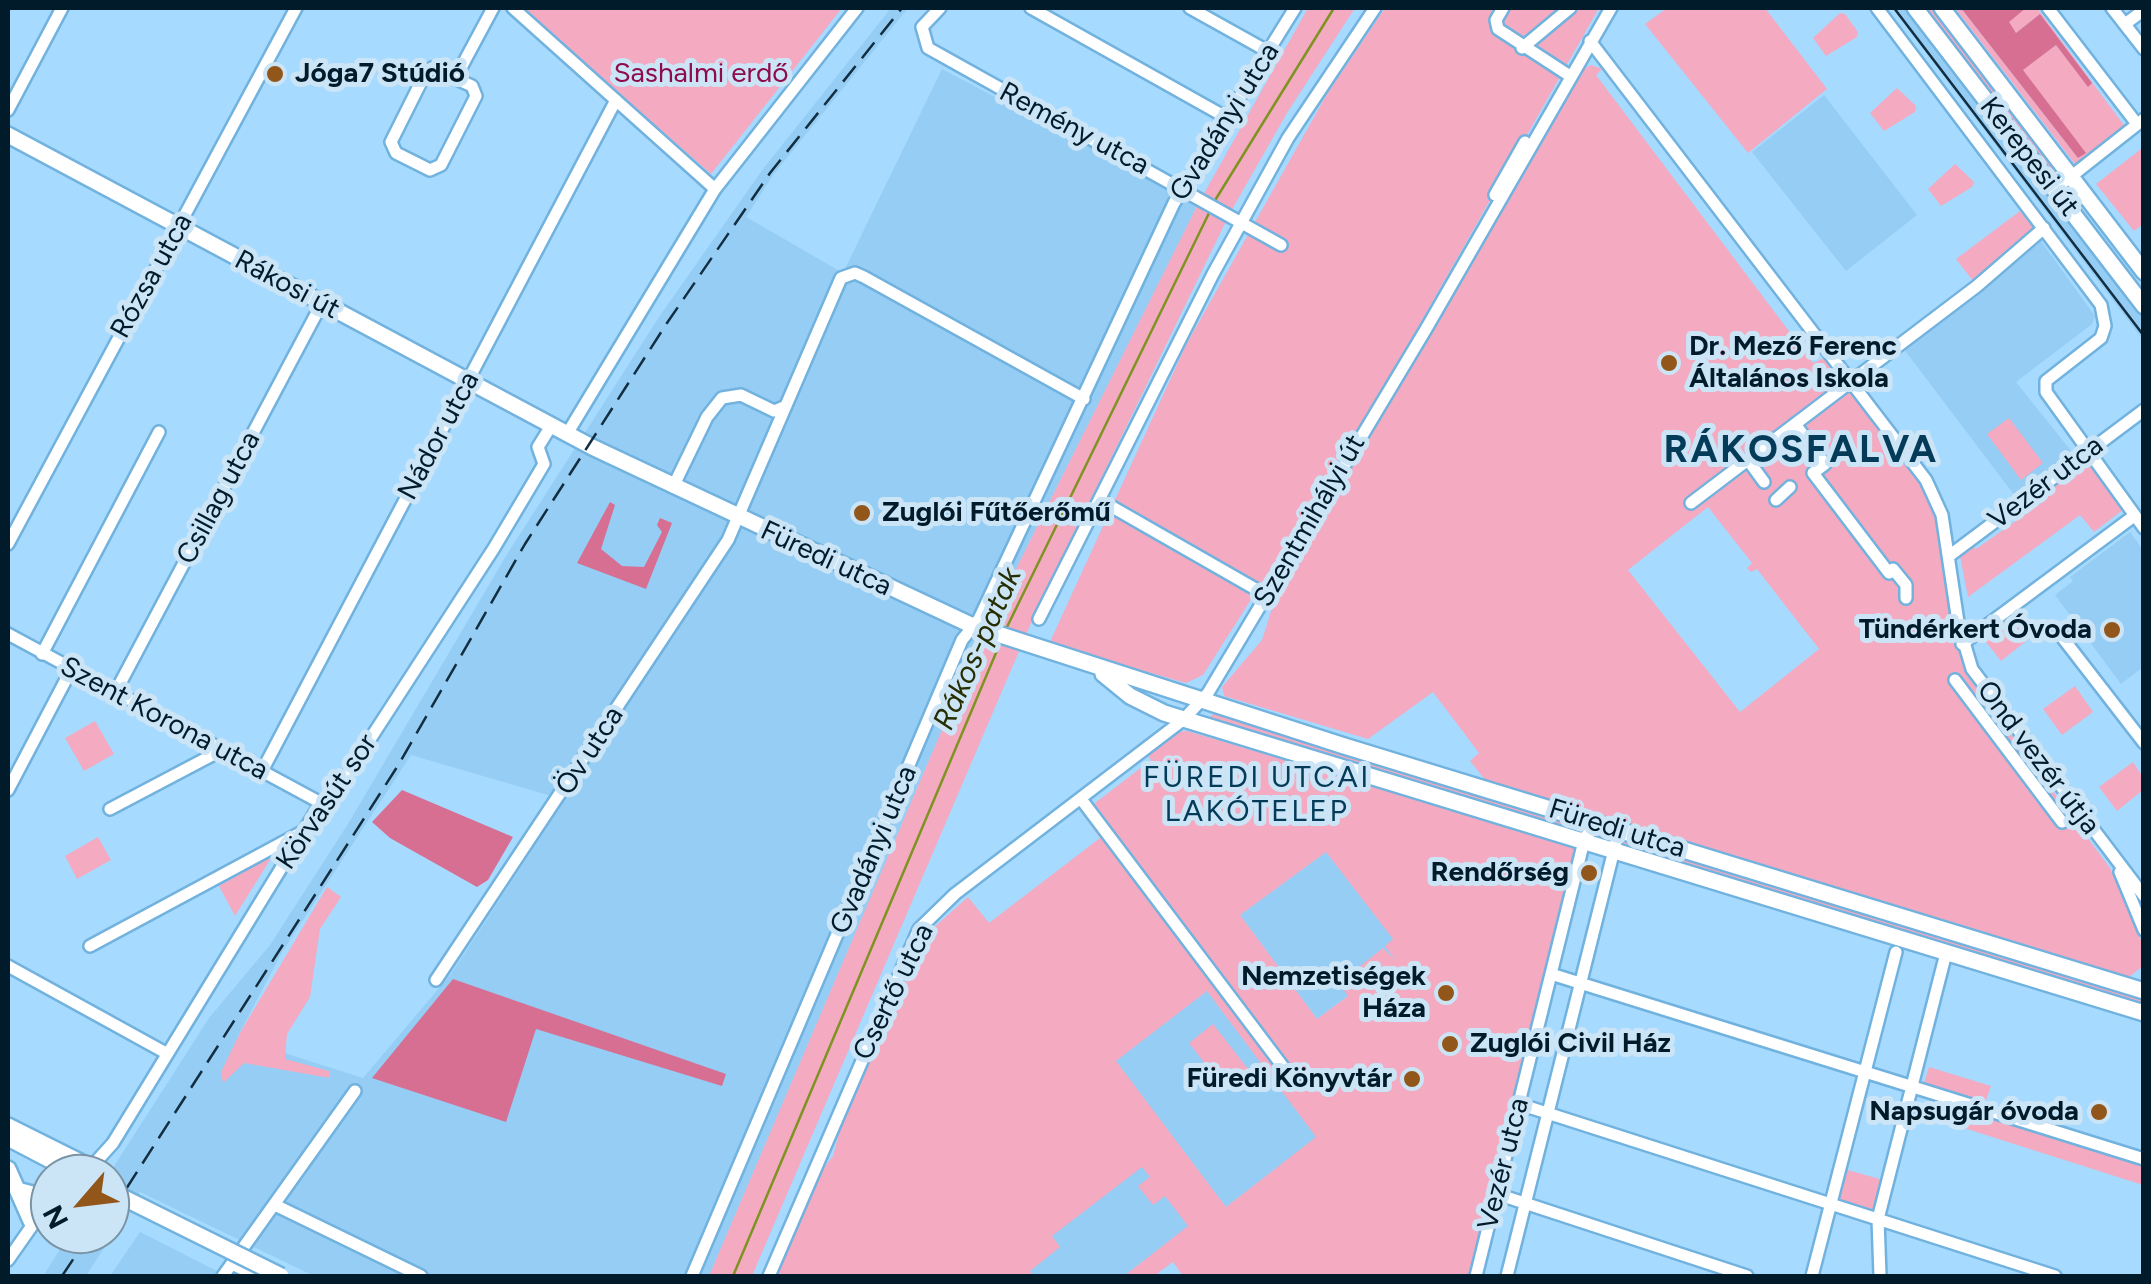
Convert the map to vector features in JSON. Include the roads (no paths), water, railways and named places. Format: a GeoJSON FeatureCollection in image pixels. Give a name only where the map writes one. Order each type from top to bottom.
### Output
{"type":"FeatureCollection","features":[{"type":"Feature","properties":{"kind":"main road","name":"Kerepesi út"},"geometry":{"type":"LineString","coordinates":[[1915,8],[2144,306]]}},
{"type":"Feature","properties":{"kind":"main road","name":"Kerepesi út"},"geometry":{"type":"LineString","coordinates":[[1942,8],[2144,272]]}},
{"type":"Feature","properties":{"kind":"main road","name":"Rákosi út"},"geometry":{"type":"LineString","coordinates":[[8,135],[567,434]]}},
{"type":"Feature","properties":{"kind":"main road","name":"Füredi utca"},"geometry":{"type":"LineString","coordinates":[[567,434],[739,518],[1011,640],[2144,991]]}},
{"type":"Feature","properties":{"kind":"main road","name":"Füredi utca"},"geometry":{"type":"LineString","coordinates":[[1092,666],[1152,709],[1184,720],[2144,1013]]}},
{"type":"Feature","properties":{"kind":"main road"},"geometry":{"type":"LineString","coordinates":[[2096,999],[2108,991],[2109,981]]}},
{"type":"Feature","properties":{"kind":"main road"},"geometry":{"type":"LineString","coordinates":[[8,1126],[54,1154]]}},
{"type":"Feature","properties":{"kind":"main road"},"geometry":{"type":"LineString","coordinates":[[8,1138],[44,1154]]}},
{"type":"Feature","properties":{"kind":"main road"},"geometry":{"type":"LineString","coordinates":[[8,1169],[30,1218]]}},
{"type":"Feature","properties":{"kind":"main road"},"geometry":{"type":"LineString","coordinates":[[21,1191],[30,1193]]}},
{"type":"Feature","properties":{"kind":"main road"},"geometry":{"type":"LineString","coordinates":[[130,1201],[281,1276]]}},
{"type":"Feature","properties":{"kind":"street"},"geometry":{"type":"LineString","coordinates":[[8,110],[62,8]]}},
{"type":"Feature","properties":{"kind":"street","name":"Rózsa utca"},"geometry":{"type":"LineString","coordinates":[[8,544],[296,8]]}},
{"type":"Feature","properties":{"kind":"street"},"geometry":{"type":"LineString","coordinates":[[456,77],[493,8]]}},
{"type":"Feature","properties":{"kind":"street"},"geometry":{"type":"LineString","coordinates":[[513,8],[715,189]]}},
{"type":"Feature","properties":{"kind":"street"},"geometry":{"type":"LineString","coordinates":[[567,434],[715,189],[858,8]]}},
{"type":"Feature","properties":{"kind":"street","name":"Remény utca"},"geometry":{"type":"LineString","coordinates":[[940,8],[922,26],[922,38],[928,48],[1046,116],[1243,220],[1281,245]]}},
{"type":"Feature","properties":{"kind":"street"},"geometry":{"type":"LineString","coordinates":[[1030,8],[1229,119]]}},
{"type":"Feature","properties":{"kind":"street"},"geometry":{"type":"LineString","coordinates":[[1190,8],[1269,52]]}},
{"type":"Feature","properties":{"kind":"street","name":"Gvadányi utca"},"geometry":{"type":"LineString","coordinates":[[692,1276],[962,640],[973,626],[1184,188],[1295,8]]}},
{"type":"Feature","properties":{"kind":"street"},"geometry":{"type":"LineString","coordinates":[[1039,619],[1288,138],[1375,8]]}},
{"type":"Feature","properties":{"kind":"street"},"geometry":{"type":"LineString","coordinates":[[1503,8],[1496,20],[1498,29],[1522,48],[1572,71],[1608,62]]}},
{"type":"Feature","properties":{"kind":"street"},"geometry":{"type":"LineString","coordinates":[[1522,48],[1570,8]]}},
{"type":"Feature","properties":{"kind":"street","name":"Szentmihályi út"},"geometry":{"type":"LineString","coordinates":[[1201,701],[1448,289],[1485,222],[1508,164],[1540,130],[1610,8]]}},
{"type":"Feature","properties":{"kind":"street","name":"Kerepesi út"},"geometry":{"type":"LineString","coordinates":[[1876,8],[2101,305],[2101,338],[2045,386],[2049,402],[2088,452]]}},
{"type":"Feature","properties":{"kind":"street"},"geometry":{"type":"LineString","coordinates":[[2048,8],[2140,122],[2054,190]]}},
{"type":"Feature","properties":{"kind":"street"},"geometry":{"type":"LineString","coordinates":[[2112,8],[2144,49]]}},
{"type":"Feature","properties":{"kind":"street"},"geometry":{"type":"LineString","coordinates":[[2125,24],[2144,10]]}},
{"type":"Feature","properties":{"kind":"street","name":"Ond vezér útja"},"geometry":{"type":"LineString","coordinates":[[1590,42],[1931,489],[1942,515],[1962,644],[1979,681],[2144,896]]}},
{"type":"Feature","properties":{"kind":"street"},"geometry":{"type":"LineString","coordinates":[[438,68],[456,77],[472,86],[476,96],[441,165],[430,170],[396,153],[391,139],[425,74],[438,68]]}},
{"type":"Feature","properties":{"kind":"street","name":"Nádor utca"},"geometry":{"type":"LineString","coordinates":[[262,771],[616,100]]}},
{"type":"Feature","properties":{"kind":"street"},"geometry":{"type":"LineString","coordinates":[[1692,503],[1977,286],[2044,228]]}},
{"type":"Feature","properties":{"kind":"street","name":"Öv utca"},"geometry":{"type":"LineString","coordinates":[[436,980],[530,844],[739,518],[840,278],[848,274],[864,277],[1084,399]]}},
{"type":"Feature","properties":{"kind":"street","name":"Csillag utca"},"geometry":{"type":"LineString","coordinates":[[116,693],[322,303]]}},
{"type":"Feature","properties":{"kind":"street"},"geometry":{"type":"LineString","coordinates":[[673,486],[706,417],[722,398],[741,395],[774,411],[786,406]]}},
{"type":"Feature","properties":{"kind":"street","name":"Vezér utca"},"geometry":{"type":"LineString","coordinates":[[1949,556],[2144,410]]}},
{"type":"Feature","properties":{"kind":"street"},"geometry":{"type":"LineString","coordinates":[[1776,500],[1824,464],[1795,424]]}},
{"type":"Feature","properties":{"kind":"street","name":"Körvasút sor"},"geometry":{"type":"LineString","coordinates":[[101,1154],[112,1143],[321,803],[330,801],[534,484],[544,464],[538,447],[551,426]]}},
{"type":"Feature","properties":{"kind":"street"},"geometry":{"type":"LineString","coordinates":[[42,654],[159,432]]}},
{"type":"Feature","properties":{"kind":"street"},"geometry":{"type":"LineString","coordinates":[[2088,452],[2144,528]]}},
{"type":"Feature","properties":{"kind":"street"},"geometry":{"type":"LineString","coordinates":[[1748,460],[1764,482]]}},
{"type":"Feature","properties":{"kind":"street"},"geometry":{"type":"LineString","coordinates":[[1813,473],[1889,573],[1894,570],[1906,585],[1906,598]]}},
{"type":"Feature","properties":{"kind":"street"},"geometry":{"type":"LineString","coordinates":[[1100,500],[1266,594]]}},
{"type":"Feature","properties":{"kind":"street"},"geometry":{"type":"LineString","coordinates":[[1962,644],[2134,516]]}},
{"type":"Feature","properties":{"kind":"street","name":"Szent Korona utca"},"geometry":{"type":"LineString","coordinates":[[8,634],[321,803]]}},
{"type":"Feature","properties":{"kind":"street"},"geometry":{"type":"LineString","coordinates":[[2062,637],[2144,743]]}},
{"type":"Feature","properties":{"kind":"street"},"geometry":{"type":"LineString","coordinates":[[8,790],[71,670]]}},
{"type":"Feature","properties":{"kind":"street"},"geometry":{"type":"LineString","coordinates":[[1954,680],[2062,822]]}},
{"type":"Feature","properties":{"kind":"street","name":"Csertő utca"},"geometry":{"type":"LineString","coordinates":[[769,1276],[918,929],[938,907],[1184,720],[1201,701]]}},
{"type":"Feature","properties":{"kind":"street"},"geometry":{"type":"LineString","coordinates":[[1152,709],[1162,737]]}},
{"type":"Feature","properties":{"kind":"street"},"geometry":{"type":"LineString","coordinates":[[110,809],[222,750]]}},
{"type":"Feature","properties":{"kind":"street"},"geometry":{"type":"LineString","coordinates":[[1081,799],[1293,1080]]}},
{"type":"Feature","properties":{"kind":"street","name":"Vezér utca"},"geometry":{"type":"LineString","coordinates":[[1476,1276],[1584,843],[1598,824]]}},
{"type":"Feature","properties":{"kind":"street","name":"Vezér utca"},"geometry":{"type":"LineString","coordinates":[[1507,1276],[1619,830]]}},
{"type":"Feature","properties":{"kind":"street"},"geometry":{"type":"LineString","coordinates":[[90,946],[304,831]]}},
{"type":"Feature","properties":{"kind":"street","name":"Ond vezér útja"},"geometry":{"type":"LineString","coordinates":[[2118,864],[2142,921]]}},
{"type":"Feature","properties":{"kind":"street"},"geometry":{"type":"LineString","coordinates":[[1812,1276],[1896,952]]}},
{"type":"Feature","properties":{"kind":"street"},"geometry":{"type":"LineString","coordinates":[[1880,1276],[1878,1219],[1946,953]]}},
{"type":"Feature","properties":{"kind":"street"},"geometry":{"type":"LineString","coordinates":[[8,966],[166,1053]]}},
{"type":"Feature","properties":{"kind":"street"},"geometry":{"type":"LineString","coordinates":[[1551,974],[2144,1159]]}},
{"type":"Feature","properties":{"kind":"street"},"geometry":{"type":"LineString","coordinates":[[2126,986],[2144,976]]}},
{"type":"Feature","properties":{"kind":"street"},"geometry":{"type":"LineString","coordinates":[[224,1276],[354,1091]]}},
{"type":"Feature","properties":{"kind":"street"},"geometry":{"type":"LineString","coordinates":[[1519,1104],[2055,1276]]}},
{"type":"Feature","properties":{"kind":"street"},"geometry":{"type":"LineString","coordinates":[[1497,1194],[1748,1276]]}},
{"type":"Feature","properties":{"kind":"street"},"geometry":{"type":"LineString","coordinates":[[276,1205],[420,1276]]}},
{"type":"Feature","properties":{"kind":"street"},"geometry":{"type":"LineString","coordinates":[[8,1260],[30,1223]]}},
{"type":"Feature","properties":{"kind":"street"},"geometry":{"type":"LineString","coordinates":[[232,1264],[257,1276]]}},
{"type":"Feature","properties":{"kind":"waterway","name":"Rákos-patak"},"geometry":{"type":"LineString","coordinates":[[1214,202],[1334,8]]}},
{"type":"Feature","properties":{"kind":"waterway","name":"Rákos-patak"},"geometry":{"type":"LineString","coordinates":[[1006,629],[1211,209]]}},
{"type":"Feature","properties":{"kind":"waterway","name":"Rákos-patak"},"geometry":{"type":"LineString","coordinates":[[733,1276],[1001,641]]}},
{"type":"Feature","properties":{"kind":"tram line"},"geometry":{"type":"LineString","coordinates":[[1894,8],[2144,336]]}},
{"type":"Feature","properties":{"kind":"railway"},"geometry":{"type":"LineString","coordinates":[[130,1183],[399,764],[525,544],[667,323],[770,173],[902,8]]}},
{"type":"Feature","properties":{"kind":"railway"},"geometry":{"type":"LineString","coordinates":[[62,1276],[77,1254]]}},
{"type":"Feature","properties":{"kind":"place","name":"Jóga7 Stúdió"},"geometry":{"type":"Point","coordinates":[275,74]}},
{"type":"Feature","properties":{"kind":"place","name":"Dr. Mező Ferenc Általános Iskola"},"geometry":{"type":"Point","coordinates":[1669,363]}},
{"type":"Feature","properties":{"kind":"place","name":"Zuglói Fűtőerőmű"},"geometry":{"type":"Point","coordinates":[862,513]}},
{"type":"Feature","properties":{"kind":"place","name":"Tündérkert Óvoda"},"geometry":{"type":"Point","coordinates":[2112,630]}},
{"type":"Feature","properties":{"kind":"place","name":"Rendőrség"},"geometry":{"type":"Point","coordinates":[1589,873]}},
{"type":"Feature","properties":{"kind":"place","name":"Nemzetiségek Háza"},"geometry":{"type":"Point","coordinates":[1446,993]}},
{"type":"Feature","properties":{"kind":"place","name":"Zuglói Civil Ház"},"geometry":{"type":"Point","coordinates":[1450,1044]}},
{"type":"Feature","properties":{"kind":"place","name":"Füredi Könyvtár"},"geometry":{"type":"Point","coordinates":[1412,1079]}},
{"type":"Feature","properties":{"kind":"place","name":"Napsugár óvoda"},"geometry":{"type":"Point","coordinates":[2099,1112]}},
{"type":"Feature","properties":{"kind":"district","name":"RÁKOSFALVA"},"geometry":{"type":"Point","coordinates":[1801,451]}},
{"type":"Feature","properties":{"kind":"district","name":"FÜREDI UTCAI LAKÓTELEP"},"geometry":{"type":"Point","coordinates":[1257,795]}},
{"type":"Feature","properties":{"kind":"park label","name":"Sashalmi erdő"},"geometry":{"type":"Point","coordinates":[701,74]}}]}
